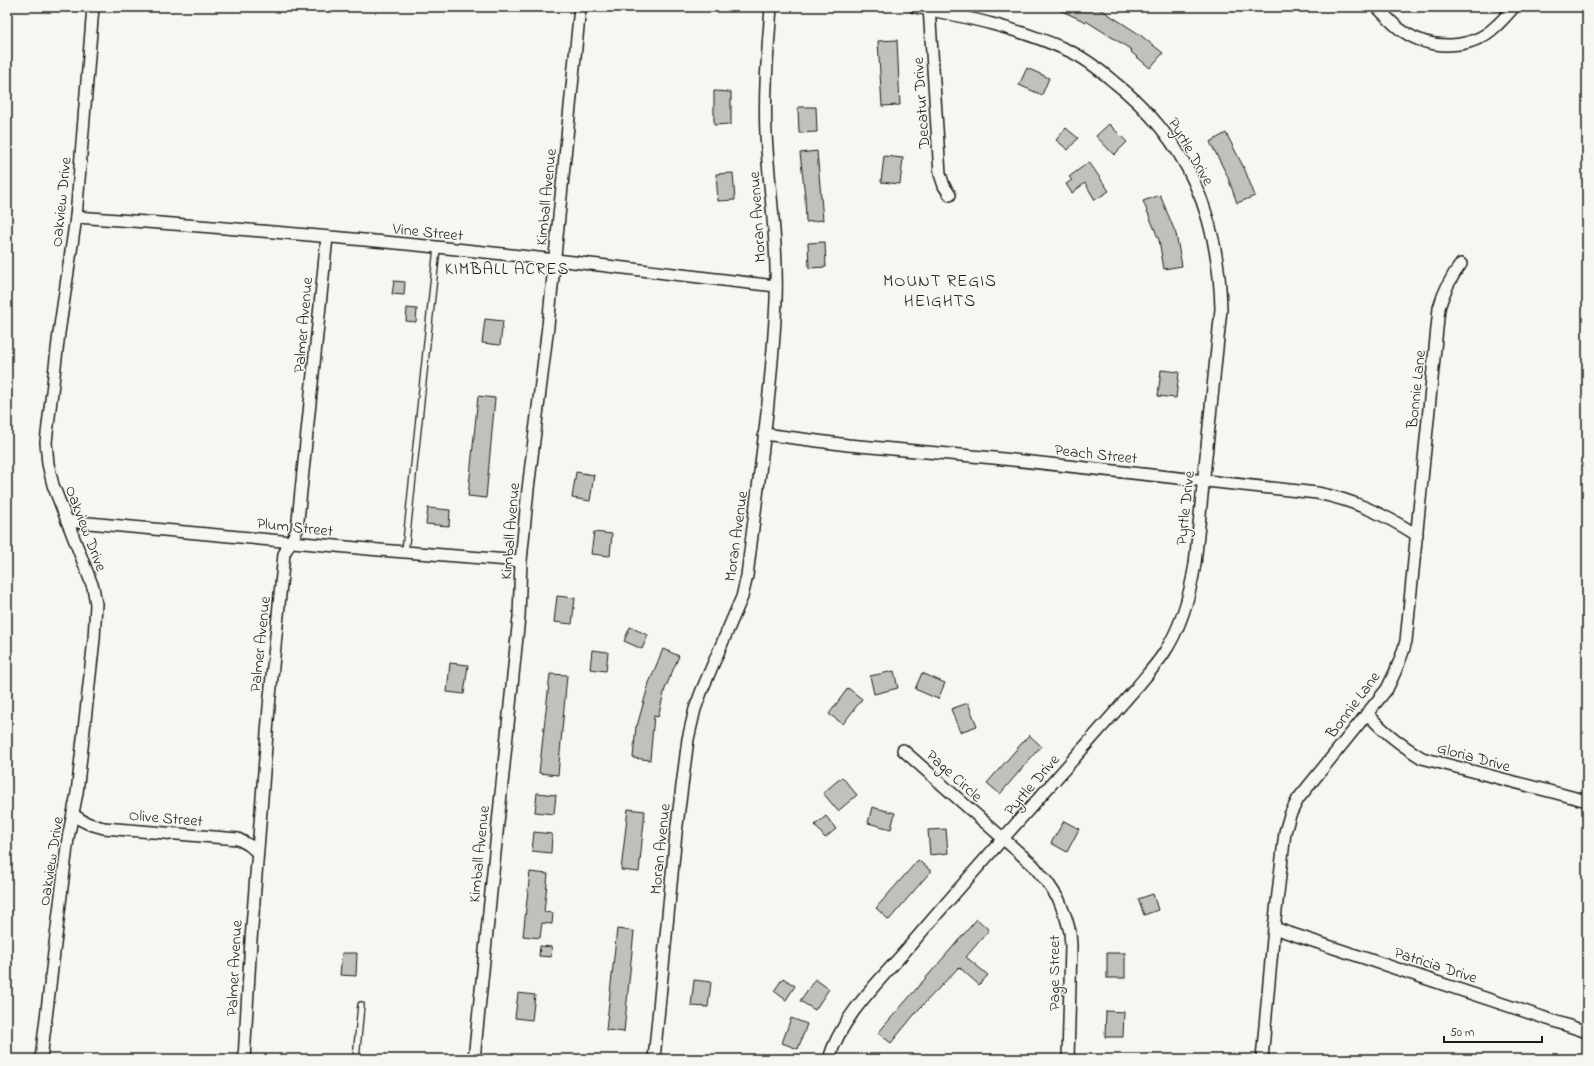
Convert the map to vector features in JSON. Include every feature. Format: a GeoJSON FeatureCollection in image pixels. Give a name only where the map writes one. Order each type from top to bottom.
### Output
{"type":"FeatureCollection","features":[{"type":"Feature","properties":{"kind":"street","name":"Oakview Drive"},"geometry":{"type":"LineString","coordinates":[[41,1059],[68,838],[77,793],[94,639],[96,604],[93,587],[53,485],[48,464],[46,434],[76,217],[93,7]]}},
{"type":"Feature","properties":{"kind":"street","name":"Kimball Avenue"},"geometry":{"type":"LineString","coordinates":[[474,1059],[519,617],[521,561],[528,489],[548,326],[580,7]]}},
{"type":"Feature","properties":{"kind":"street","name":"Moran Avenue"},"geometry":{"type":"LineString","coordinates":[[654,1059],[676,833],[688,739],[695,710],[702,690],[742,597],[747,576],[764,434],[776,286],[775,245],[766,133],[766,99],[771,7]]}},
{"type":"Feature","properties":{"kind":"street","name":"Pyrtle Drive"},"geometry":{"type":"LineString","coordinates":[[829,1059],[833,1045],[845,1023],[938,913],[1137,687],[1164,652],[1176,631],[1192,584],[1221,309],[1220,281],[1216,252],[1207,214],[1192,175],[1178,152],[1151,115],[1132,95],[1104,73],[1068,50],[1024,33],[995,24],[930,8],[915,7]]}},
{"type":"Feature","properties":{"kind":"street"},"geometry":{"type":"LineString","coordinates":[[1377,7],[1404,32],[1420,40],[1453,45],[1470,42],[1483,36],[1495,28],[1514,7]]}},
{"type":"Feature","properties":{"kind":"street","name":"Decatur Drive"},"geometry":{"type":"LineString","coordinates":[[930,8],[940,174],[944,186],[950,195]]}},
{"type":"Feature","properties":{"kind":"street","name":"Vine Street"},"geometry":{"type":"LineString","coordinates":[[76,217],[253,229],[554,260],[776,286]]}},
{"type":"Feature","properties":{"kind":"street","name":"Palmer Avenue"},"geometry":{"type":"LineString","coordinates":[[244,1059],[257,852],[284,554],[297,530],[327,237]]}},
{"type":"Feature","properties":{"kind":"street","name":"Bonnie Lane"},"geometry":{"type":"LineString","coordinates":[[1262,1059],[1274,928],[1285,832],[1290,815],[1298,799],[1387,689],[1396,671],[1406,641],[1439,308],[1444,290],[1453,274],[1461,264]]}},
{"type":"Feature","properties":{"kind":"street","name":"Peach Street"},"geometry":{"type":"LineString","coordinates":[[764,434],[848,445],[994,458],[1276,488],[1337,496],[1360,504],[1390,518],[1417,535]]}},
{"type":"Feature","properties":{"kind":"street","name":"Plum Street"},"geometry":{"type":"LineString","coordinates":[[66,521],[521,561]]}},
{"type":"Feature","properties":{"kind":"street","name":"Gloria Drive"},"geometry":{"type":"LineString","coordinates":[[1367,713],[1389,736],[1422,758],[1587,802]]}},
{"type":"Feature","properties":{"kind":"street","name":"Page Circle"},"geometry":{"type":"LineString","coordinates":[[903,750],[1003,840]]}},
{"type":"Feature","properties":{"kind":"street","name":"Olive Street"},"geometry":{"type":"LineString","coordinates":[[73,814],[87,824],[104,828],[238,839],[249,845],[257,852]]}},
{"type":"Feature","properties":{"kind":"street","name":"Page Street"},"geometry":{"type":"LineString","coordinates":[[1003,840],[1033,865],[1047,882],[1059,900],[1066,918],[1071,946],[1068,1059]]}},
{"type":"Feature","properties":{"kind":"street","name":"Patricia Drive"},"geometry":{"type":"LineString","coordinates":[[1274,928],[1587,1032]]}},
{"type":"Feature","properties":{"kind":"lane"},"geometry":{"type":"LineString","coordinates":[[405,552],[437,248]]}},
{"type":"Feature","properties":{"kind":"lane"},"geometry":{"type":"LineString","coordinates":[[356,1059],[361,1005]]}},
{"type":"Feature","properties":{"kind":"building"},"geometry":{"type":"Polygon","coordinates":[[[1053,7],[1097,7],[1139,34],[1163,53],[1150,68],[1131,52],[1132,50],[1086,21],[1053,7]]]}},
{"type":"Feature","properties":{"kind":"building"},"geometry":{"type":"Polygon","coordinates":[[[897,40],[900,105],[882,106],[878,41],[897,40]]]}},
{"type":"Feature","properties":{"kind":"building"},"geometry":{"type":"Polygon","coordinates":[[[1027,68],[1049,78],[1042,95],[1019,85],[1027,68]]]}},
{"type":"Feature","properties":{"kind":"building"},"geometry":{"type":"Polygon","coordinates":[[[714,91],[731,92],[731,124],[714,125],[714,91]]]}},
{"type":"Feature","properties":{"kind":"building"},"geometry":{"type":"Polygon","coordinates":[[[798,107],[816,107],[817,132],[799,133],[798,107]]]}},
{"type":"Feature","properties":{"kind":"building"},"geometry":{"type":"Polygon","coordinates":[[[1109,124],[1127,142],[1114,155],[1096,136],[1109,124]]]}},
{"type":"Feature","properties":{"kind":"building"},"geometry":{"type":"Polygon","coordinates":[[[1066,128],[1078,138],[1068,150],[1056,140],[1066,128]]]}},
{"type":"Feature","properties":{"kind":"building"},"geometry":{"type":"Polygon","coordinates":[[[1226,133],[1245,170],[1255,196],[1237,203],[1227,175],[1210,142],[1226,133]]]}},
{"type":"Feature","properties":{"kind":"building"},"geometry":{"type":"Polygon","coordinates":[[[817,151],[823,220],[806,222],[805,196],[800,153],[817,151]]]}},
{"type":"Feature","properties":{"kind":"building"},"geometry":{"type":"Polygon","coordinates":[[[884,156],[903,158],[900,184],[881,182],[884,156]]]}},
{"type":"Feature","properties":{"kind":"building"},"geometry":{"type":"Polygon","coordinates":[[[1089,162],[1109,191],[1095,200],[1085,183],[1072,193],[1066,184],[1072,180],[1069,177],[1089,162]]]}},
{"type":"Feature","properties":{"kind":"building"},"geometry":{"type":"Polygon","coordinates":[[[733,173],[735,200],[718,201],[716,174],[733,173]]]}},
{"type":"Feature","properties":{"kind":"building"},"geometry":{"type":"Polygon","coordinates":[[[1160,195],[1176,234],[1182,266],[1164,269],[1159,240],[1143,201],[1160,195]]]}},
{"type":"Feature","properties":{"kind":"building"},"geometry":{"type":"Polygon","coordinates":[[[825,242],[826,267],[809,268],[808,243],[825,242]]]}},
{"type":"Feature","properties":{"kind":"building"},"geometry":{"type":"Polygon","coordinates":[[[394,281],[405,282],[404,295],[392,294],[394,281]]]}},
{"type":"Feature","properties":{"kind":"building"},"geometry":{"type":"Polygon","coordinates":[[[407,308],[417,309],[416,322],[406,321],[407,308]]]}},
{"type":"Feature","properties":{"kind":"building"},"geometry":{"type":"Polygon","coordinates":[[[485,319],[503,321],[500,345],[482,343],[485,319]]]}},
{"type":"Feature","properties":{"kind":"building"},"geometry":{"type":"Polygon","coordinates":[[[1161,370],[1179,372],[1176,398],[1158,396],[1161,370]]]}},
{"type":"Feature","properties":{"kind":"building"},"geometry":{"type":"Polygon","coordinates":[[[478,396],[495,398],[486,498],[468,496],[478,396]]]}},
{"type":"Feature","properties":{"kind":"building"},"geometry":{"type":"Polygon","coordinates":[[[576,472],[594,475],[590,501],[572,498],[576,472]]]}},
{"type":"Feature","properties":{"kind":"building"},"geometry":{"type":"Polygon","coordinates":[[[428,508],[450,510],[449,526],[426,524],[428,508]]]}},
{"type":"Feature","properties":{"kind":"building"},"geometry":{"type":"Polygon","coordinates":[[[594,532],[612,534],[610,556],[591,554],[594,532]]]}},
{"type":"Feature","properties":{"kind":"building"},"geometry":{"type":"Polygon","coordinates":[[[557,596],[575,598],[572,624],[554,622],[557,596]]]}},
{"type":"Feature","properties":{"kind":"building"},"geometry":{"type":"Polygon","coordinates":[[[630,627],[648,635],[642,649],[624,641],[630,627]]]}},
{"type":"Feature","properties":{"kind":"building"},"geometry":{"type":"Polygon","coordinates":[[[663,649],[679,656],[665,689],[658,717],[654,716],[650,760],[633,758],[636,726],[649,683],[663,649]]]}},
{"type":"Feature","properties":{"kind":"building"},"geometry":{"type":"Polygon","coordinates":[[[592,650],[608,652],[606,671],[590,669],[592,650]]]}},
{"type":"Feature","properties":{"kind":"building"},"geometry":{"type":"Polygon","coordinates":[[[450,663],[468,665],[464,694],[447,692],[450,663]]]}},
{"type":"Feature","properties":{"kind":"building"},"geometry":{"type":"Polygon","coordinates":[[[894,671],[898,688],[874,694],[870,676],[894,671]]]}},
{"type":"Feature","properties":{"kind":"building"},"geometry":{"type":"Polygon","coordinates":[[[922,673],[945,683],[938,699],[915,689],[922,673]]]}},
{"type":"Feature","properties":{"kind":"building"},"geometry":{"type":"Polygon","coordinates":[[[550,674],[567,675],[558,775],[539,773],[550,674]]]}},
{"type":"Feature","properties":{"kind":"building"},"geometry":{"type":"Polygon","coordinates":[[[848,688],[862,699],[843,724],[829,714],[848,688]]]}},
{"type":"Feature","properties":{"kind":"building"},"geometry":{"type":"Polygon","coordinates":[[[968,703],[977,726],[960,732],[951,709],[968,703]]]}},
{"type":"Feature","properties":{"kind":"building"},"geometry":{"type":"Polygon","coordinates":[[[1029,735],[1041,746],[1000,794],[987,783],[1029,735]]]}},
{"type":"Feature","properties":{"kind":"building"},"geometry":{"type":"Polygon","coordinates":[[[842,777],[857,795],[838,811],[823,793],[842,777]]]}},
{"type":"Feature","properties":{"kind":"building"},"geometry":{"type":"Polygon","coordinates":[[[537,793],[556,795],[554,814],[535,812],[537,793]]]}},
{"type":"Feature","properties":{"kind":"building"},"geometry":{"type":"Polygon","coordinates":[[[872,807],[895,813],[891,829],[868,823],[872,807]]]}},
{"type":"Feature","properties":{"kind":"building"},"geometry":{"type":"Polygon","coordinates":[[[628,809],[645,811],[639,872],[621,870],[628,809]]]}},
{"type":"Feature","properties":{"kind":"building"},"geometry":{"type":"Polygon","coordinates":[[[826,816],[836,829],[825,838],[815,825],[826,816]]]}},
{"type":"Feature","properties":{"kind":"building"},"geometry":{"type":"Polygon","coordinates":[[[1064,821],[1079,829],[1067,852],[1051,843],[1064,821]]]}},
{"type":"Feature","properties":{"kind":"building"},"geometry":{"type":"Polygon","coordinates":[[[946,829],[948,853],[930,855],[928,830],[946,829]]]}},
{"type":"Feature","properties":{"kind":"building"},"geometry":{"type":"Polygon","coordinates":[[[534,832],[552,834],[551,853],[532,851],[534,832]]]}},
{"type":"Feature","properties":{"kind":"building"},"geometry":{"type":"Polygon","coordinates":[[[918,860],[931,871],[889,920],[876,908],[918,860]]]}},
{"type":"Feature","properties":{"kind":"building"},"geometry":{"type":"Polygon","coordinates":[[[530,872],[548,874],[544,912],[553,913],[552,924],[542,923],[540,938],[523,936],[530,872]]]}},
{"type":"Feature","properties":{"kind":"building"},"geometry":{"type":"Polygon","coordinates":[[[1153,894],[1158,910],[1144,915],[1138,899],[1153,894]]]}},
{"type":"Feature","properties":{"kind":"building"},"geometry":{"type":"Polygon","coordinates":[[[977,919],[989,930],[966,957],[988,975],[979,985],[959,967],[919,1009],[891,1043],[878,1033],[977,919]]]}},
{"type":"Feature","properties":{"kind":"building"},"geometry":{"type":"Polygon","coordinates":[[[617,929],[634,931],[624,1032],[606,1030],[617,929]]]}},
{"type":"Feature","properties":{"kind":"building"},"geometry":{"type":"Polygon","coordinates":[[[540,946],[552,947],[551,957],[539,956],[540,946]]]}},
{"type":"Feature","properties":{"kind":"building"},"geometry":{"type":"Polygon","coordinates":[[[342,953],[357,953],[356,976],[340,975],[342,953]]]}},
{"type":"Feature","properties":{"kind":"building"},"geometry":{"type":"Polygon","coordinates":[[[1107,953],[1125,953],[1125,978],[1107,978],[1107,953]]]}},
{"type":"Feature","properties":{"kind":"building"},"geometry":{"type":"Polygon","coordinates":[[[783,978],[795,986],[786,1000],[774,991],[783,978]]]}},
{"type":"Feature","properties":{"kind":"building"},"geometry":{"type":"Polygon","coordinates":[[[815,979],[829,989],[815,1010],[800,1001],[815,979]]]}},
{"type":"Feature","properties":{"kind":"building"},"geometry":{"type":"Polygon","coordinates":[[[694,980],[711,982],[708,1007],[691,1006],[694,980]]]}},
{"type":"Feature","properties":{"kind":"building"},"geometry":{"type":"Polygon","coordinates":[[[518,993],[535,995],[532,1020],[515,1018],[518,993]]]}},
{"type":"Feature","properties":{"kind":"building"},"geometry":{"type":"Polygon","coordinates":[[[1106,1011],[1124,1012],[1123,1037],[1105,1037],[1106,1011]]]}},
{"type":"Feature","properties":{"kind":"building"},"geometry":{"type":"Polygon","coordinates":[[[791,1018],[807,1024],[798,1049],[782,1043],[791,1018]]]}},
{"type":"Feature","properties":{"kind":"district","name":"KIMBALL ACRES"},"geometry":{"type":"Point","coordinates":[507,268]}},
{"type":"Feature","properties":{"kind":"district","name":"MOUNT REGIS HEIGHTS"},"geometry":{"type":"Point","coordinates":[940,290]}}]}
